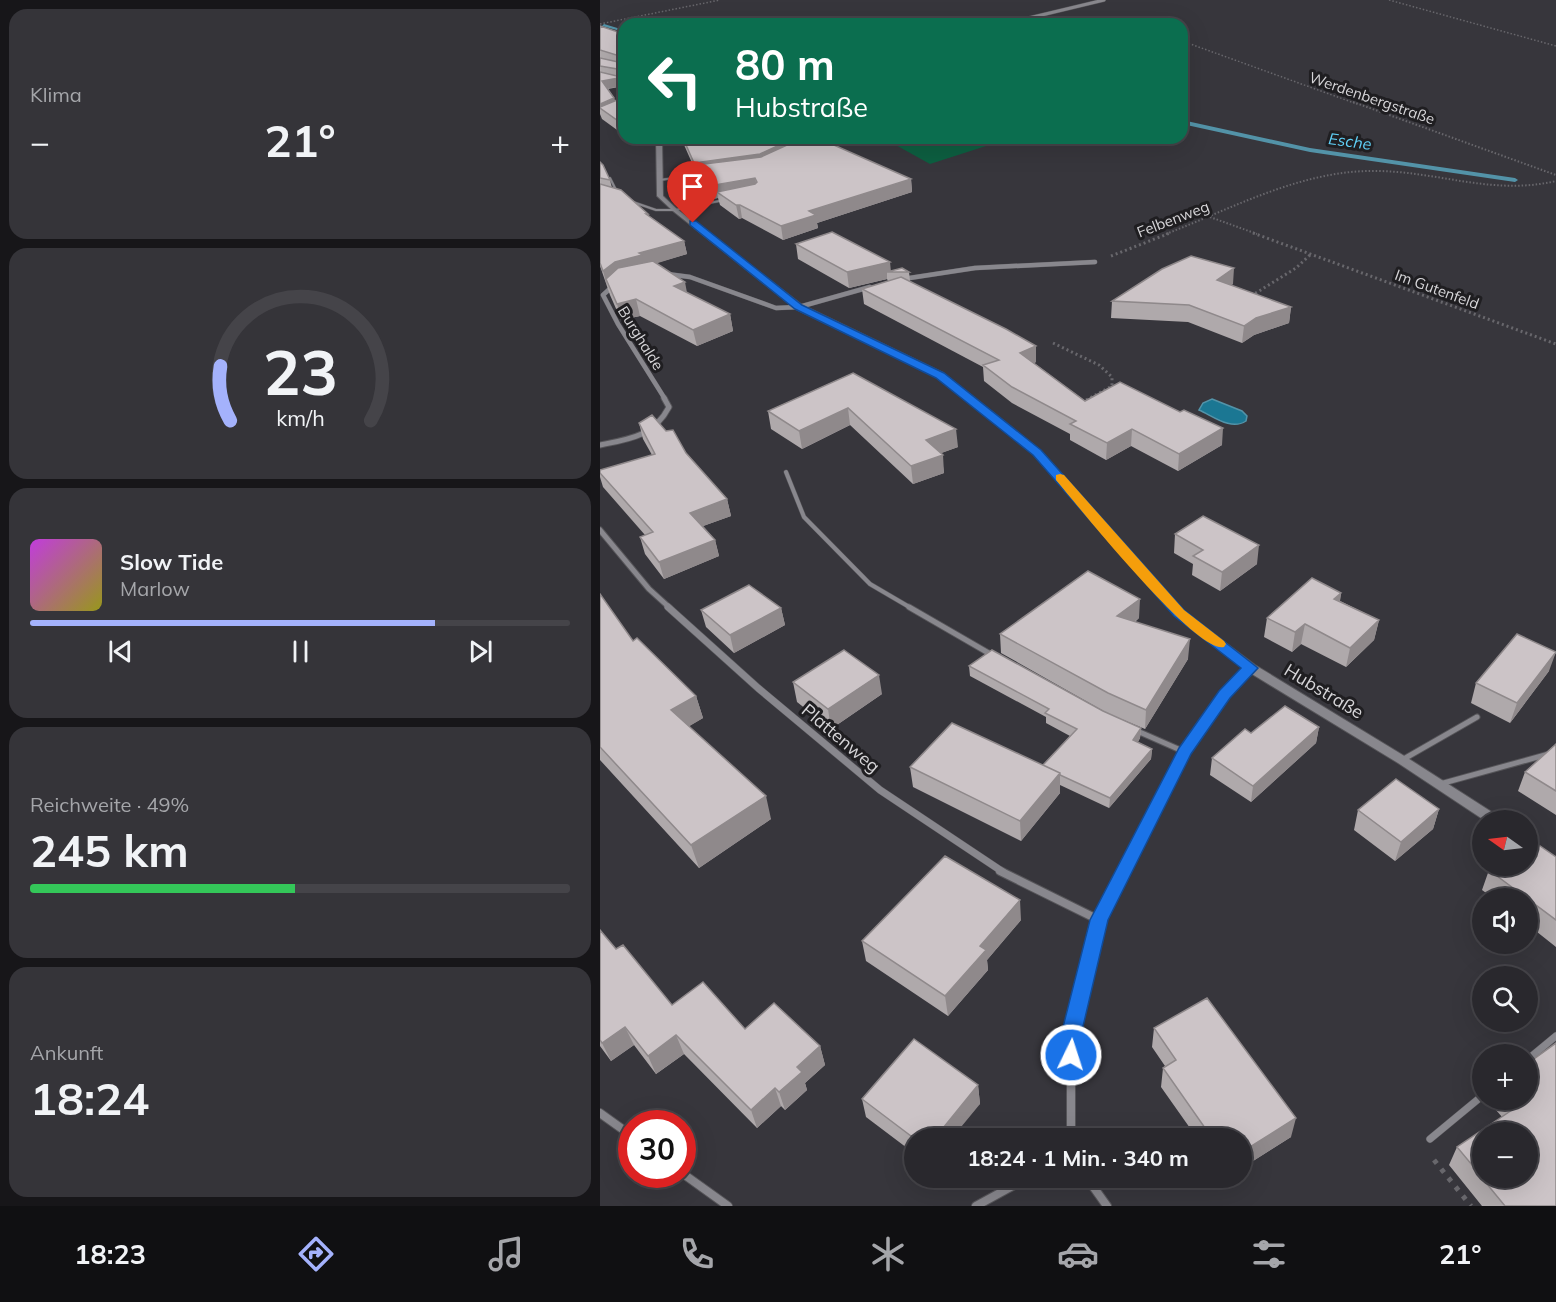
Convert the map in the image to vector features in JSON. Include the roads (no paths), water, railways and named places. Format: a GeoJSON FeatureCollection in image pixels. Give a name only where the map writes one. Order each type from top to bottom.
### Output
{"type":"FeatureCollection","features":[{"type":"Feature","properties":{"kind":"street"},"geometry":{"type":"LineString","coordinates":[[1029,18],[1104,0]]}},
{"type":"Feature","properties":{"kind":"street","name":"Hubstraße"},"geometry":{"type":"LineString","coordinates":[[659,144],[660,196],[675,210],[798,307],[940,375],[1016,433],[1037,452],[1179,613],[1251,668],[1402,760],[1478,810]]}},
{"type":"Feature","properties":{"kind":"street"},"geometry":{"type":"LineString","coordinates":[[900,280],[929,273],[989,267],[1057,266],[1095,262]]}},
{"type":"Feature","properties":{"kind":"street"},"geometry":{"type":"LineString","coordinates":[[662,273],[690,276],[776,308],[798,307],[877,286]]}},
{"type":"Feature","properties":{"kind":"street","name":"Burghalde"},"geometry":{"type":"LineString","coordinates":[[600,445],[640,437],[662,423],[669,407],[650,373],[612,317],[603,295],[620,280]]}},
{"type":"Feature","properties":{"kind":"street","name":"Plattenweg"},"geometry":{"type":"LineString","coordinates":[[600,530],[649,589],[758,688],[880,790],[998,870],[1100,920]]}},
{"type":"Feature","properties":{"kind":"street"},"geometry":{"type":"LineString","coordinates":[[1071,1128],[1071,1035],[1100,920],[1185,752],[1224,694],[1251,668]]}},
{"type":"Feature","properties":{"kind":"street"},"geometry":{"type":"LineString","coordinates":[[600,1113],[618,1126]]}},
{"type":"Feature","properties":{"kind":"street"},"geometry":{"type":"LineString","coordinates":[[696,1183],[728,1206]]}},
{"type":"Feature","properties":{"kind":"street"},"geometry":{"type":"LineString","coordinates":[[976,1206],[1009,1188]]}},
{"type":"Feature","properties":{"kind":"street"},"geometry":{"type":"LineString","coordinates":[[1095,1188],[1107,1206]]}},
{"type":"Feature","properties":{"kind":"lane"},"geometry":{"type":"LineString","coordinates":[[660,180],[711,173]]}},
{"type":"Feature","properties":{"kind":"lane"},"geometry":{"type":"LineString","coordinates":[[610,178],[619,198],[610,195]]}},
{"type":"Feature","properties":{"kind":"lane"},"geometry":{"type":"LineString","coordinates":[[629,201],[656,210],[675,210],[734,198]]}},
{"type":"Feature","properties":{"kind":"lane"},"geometry":{"type":"LineString","coordinates":[[786,472],[804,518],[870,584],[996,657]]}},
{"type":"Feature","properties":{"kind":"lane"},"geometry":{"type":"LineString","coordinates":[[1402,760],[1477,717]]}},
{"type":"Feature","properties":{"kind":"lane"},"geometry":{"type":"LineString","coordinates":[[1125,726],[1185,752]]}},
{"type":"Feature","properties":{"kind":"lane"},"geometry":{"type":"LineString","coordinates":[[1440,784],[1556,752]]}},
{"type":"Feature","properties":{"kind":"lane"},"geometry":{"type":"LineString","coordinates":[[1538,1051],[1556,1036]]}},
{"type":"Feature","properties":{"kind":"lane"},"geometry":{"type":"LineString","coordinates":[[1430,1138],[1472,1104]]}},
{"type":"Feature","properties":{"kind":"water"},"geometry":{"type":"Polygon","coordinates":[[[1212,399],[1242,411],[1247,416],[1246,421],[1240,424],[1228,423],[1199,410],[1203,403],[1212,399]]]}},
{"type":"Feature","properties":{"kind":"waterway","name":"Esche"},"geometry":{"type":"LineString","coordinates":[[604,25],[618,29]]}},
{"type":"Feature","properties":{"kind":"waterway","name":"Esche"},"geometry":{"type":"LineString","coordinates":[[1188,123],[1310,150],[1515,180]]}}]}
